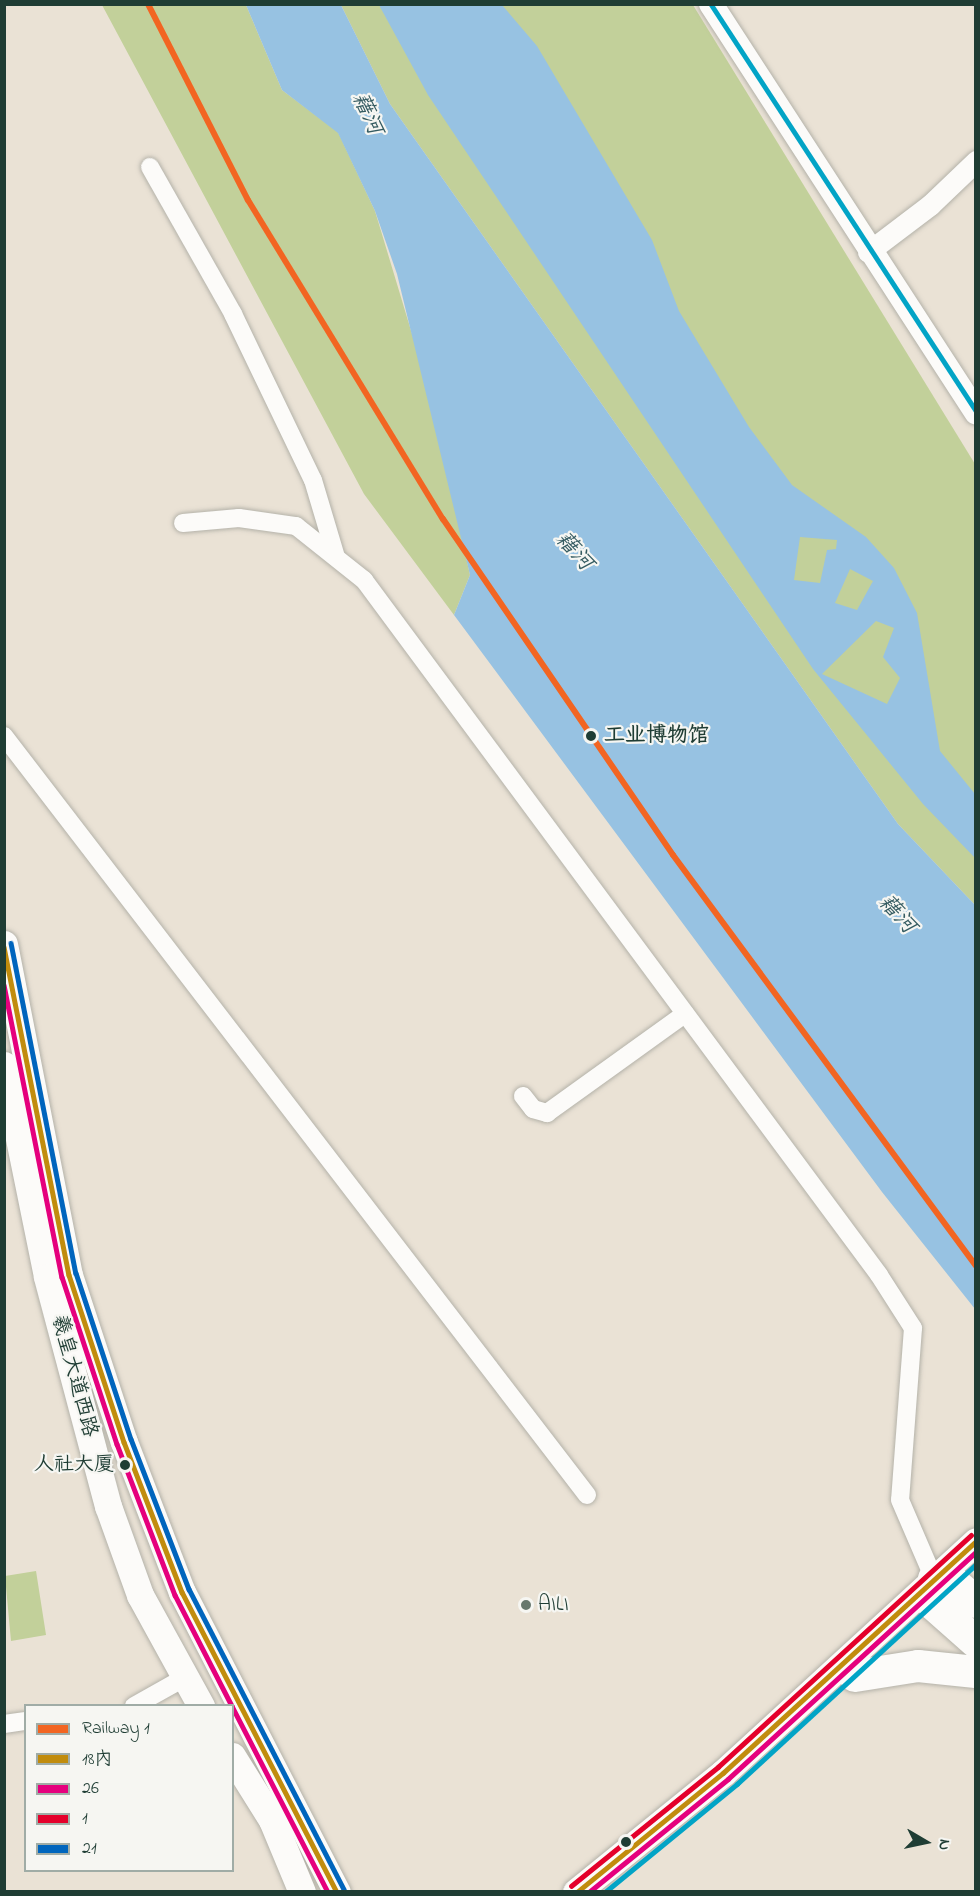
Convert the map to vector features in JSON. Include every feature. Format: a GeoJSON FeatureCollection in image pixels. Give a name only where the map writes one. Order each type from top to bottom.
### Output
{"type":"FeatureCollection","features":[{"type":"Feature","properties":{"kind":"highway"},"geometry":{"type":"LineString","coordinates":[[954,1587],[975,1642]]}},
{"type":"Feature","properties":{"kind":"highway"},"geometry":{"type":"LineString","coordinates":[[855,1676],[918,1666],[975,1672]]}},
{"type":"Feature","properties":{"kind":"main road"},"geometry":{"type":"LineString","coordinates":[[711,4],[868,252],[975,412]]}},
{"type":"Feature","properties":{"kind":"main road","name":"羲皇大道西路"},"geometry":{"type":"LineString","coordinates":[[4,944],[69,1275],[124,1442],[182,1592],[337,1892]]}},
{"type":"Feature","properties":{"kind":"main road","name":"羲皇大道西路"},"geometry":{"type":"LineString","coordinates":[[4,1065],[47,1277],[108,1506],[140,1595],[200,1704]]}},
{"type":"Feature","properties":{"kind":"main road"},"geometry":{"type":"LineString","coordinates":[[604,1892],[737,1784],[954,1587],[975,1541]]}},
{"type":"Feature","properties":{"kind":"main road"},"geometry":{"type":"LineString","coordinates":[[576,1892],[954,1587]]}},
{"type":"Feature","properties":{"kind":"main road"},"geometry":{"type":"LineString","coordinates":[[234,1759],[272,1820],[302,1892]]}},
{"type":"Feature","properties":{"kind":"street"},"geometry":{"type":"LineString","coordinates":[[868,252],[930,205],[975,160]]}},
{"type":"Feature","properties":{"kind":"street"},"geometry":{"type":"LineString","coordinates":[[150,166],[233,314],[308,470],[336,557]]}},
{"type":"Feature","properties":{"kind":"street"},"geometry":{"type":"LineString","coordinates":[[183,523],[239,518],[296,526],[364,580],[686,1014],[913,1328],[900,1500],[954,1587]]}},
{"type":"Feature","properties":{"kind":"street"},"geometry":{"type":"LineString","coordinates":[[4,736],[587,1495]]}},
{"type":"Feature","properties":{"kind":"street"},"geometry":{"type":"LineString","coordinates":[[523,1096],[533,1110],[547,1113],[686,1014]]}},
{"type":"Feature","properties":{"kind":"street"},"geometry":{"type":"LineString","coordinates":[[138,1704],[184,1678]]}},
{"type":"Feature","properties":{"kind":"street"},"geometry":{"type":"LineString","coordinates":[[4,1724],[24,1721]]}},
{"type":"Feature","properties":{"kind":"green space"},"geometry":{"type":"Polygon","coordinates":[[[102,5],[246,5],[282,90],[338,132],[375,211],[428,387],[470,575],[454,615],[364,494],[102,5]]]}},
{"type":"Feature","properties":{"kind":"green space"},"geometry":{"type":"Polygon","coordinates":[[[341,5],[693,5],[975,464],[975,905],[898,824],[390,104],[341,5]]]}},
{"type":"Feature","properties":{"kind":"green space"},"geometry":{"type":"Polygon","coordinates":[[[36,1571],[46,1635],[11,1641],[5,1576],[36,1571]]]}},
{"type":"Feature","properties":{"kind":"water","name":"藉河"},"geometry":{"type":"Polygon","coordinates":[[[246,5],[341,5],[390,104],[898,824],[975,905],[975,1309],[882,1192],[454,615],[470,575],[397,274],[375,211],[338,133],[282,90],[246,5]]]}},
{"type":"Feature","properties":{"kind":"water"},"geometry":{"type":"Polygon","coordinates":[[[379,5],[502,5],[537,46],[652,240],[679,311],[749,427],[792,485],[866,537],[894,568],[917,613],[940,751],[975,794],[975,858],[923,804],[813,669],[428,95],[379,5]],[[800,537],[794,580],[820,583],[827,550],[836,549],[837,540],[800,537]],[[850,569],[835,603],[857,610],[873,581],[850,569]],[[876,621],[822,674],[887,704],[900,678],[883,657],[894,628],[876,621]]]}},
{"type":"Feature","properties":{"kind":"rail line","name":"1"},"geometry":{"type":"LineString","coordinates":[[148,4],[248,200],[443,519],[673,855],[976,1266]]}},
{"type":"Feature","properties":{"kind":"transit line"},"geometry":{"type":"LineString","coordinates":[[711,4],[976,411]]}},
{"type":"Feature","properties":{"kind":"transit line","name":"21"},"geometry":{"type":"LineString","coordinates":[[11,943],[76,1273],[131,1439],[189,1589],[344,1889]]}},
{"type":"Feature","properties":{"kind":"transit line","name":"18内"},"geometry":{"type":"LineString","coordinates":[[4,947],[69,1275],[124,1442],[182,1592],[337,1892]]}},
{"type":"Feature","properties":{"kind":"transit line","name":"26"},"geometry":{"type":"LineString","coordinates":[[4,985],[62,1277],[117,1444],[175,1595],[231,1704]]}},
{"type":"Feature","properties":{"kind":"transit line","name":"1"},"geometry":{"type":"LineString","coordinates":[[571,1886],[718,1767],[971,1535]]}},
{"type":"Feature","properties":{"kind":"transit line","name":"18内"},"geometry":{"type":"LineString","coordinates":[[577,1892],[723,1773],[976,1541]]}},
{"type":"Feature","properties":{"kind":"transit line","name":"26"},"geometry":{"type":"LineString","coordinates":[[589,1892],[728,1779],[976,1552]]}},
{"type":"Feature","properties":{"kind":"transit line"},"geometry":{"type":"LineString","coordinates":[[605,1892],[737,1784],[976,1564]]}},
{"type":"Feature","properties":{"kind":"transit line","name":"26"},"geometry":{"type":"LineString","coordinates":[[234,1710],[328,1892]]}},
{"type":"Feature","properties":{"kind":"place","name":"工业博物馆"},"geometry":{"type":"Point","coordinates":[591,736]}},
{"type":"Feature","properties":{"kind":"place","name":"人社大厦"},"geometry":{"type":"Point","coordinates":[125,1465]}},
{"type":"Feature","properties":{"kind":"place","name":"AILI"},"geometry":{"type":"Point","coordinates":[526,1605]}}]}
